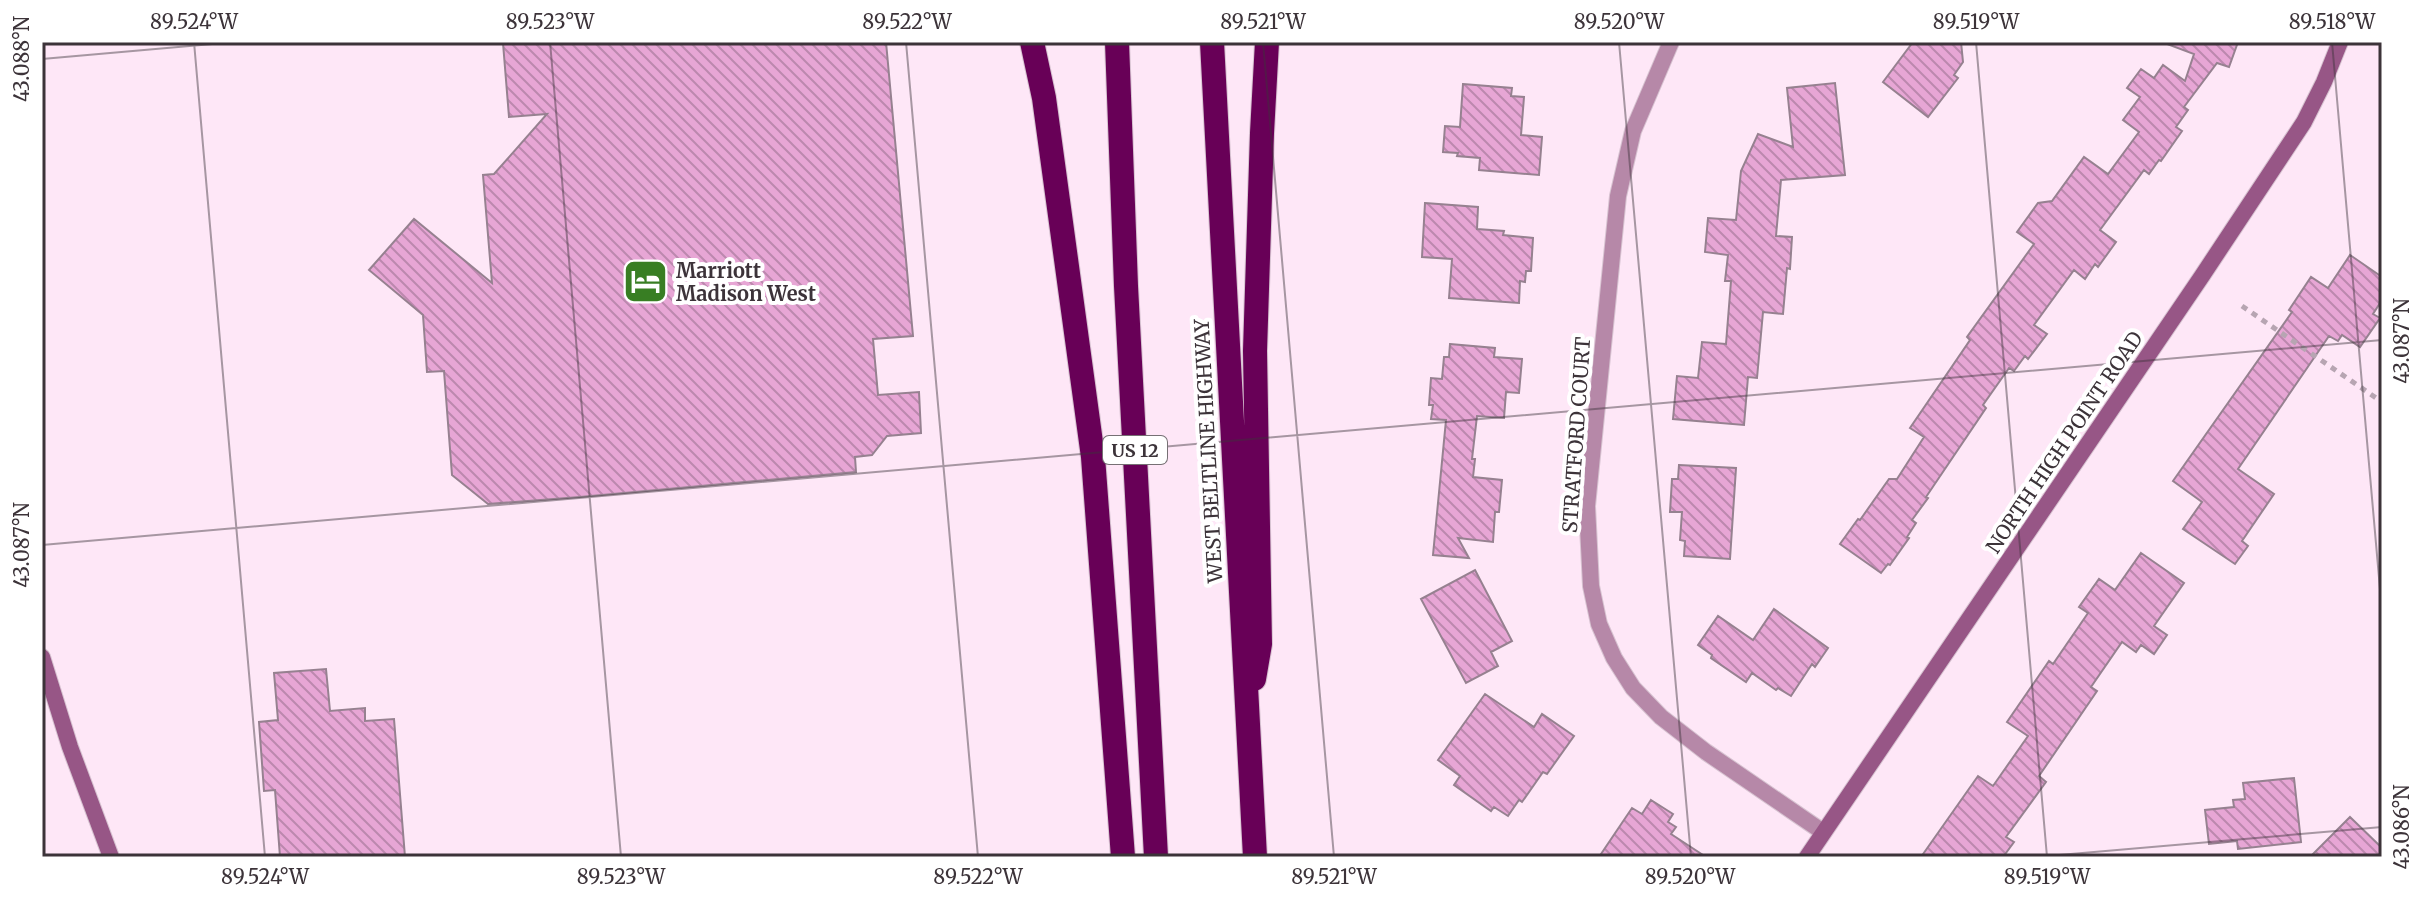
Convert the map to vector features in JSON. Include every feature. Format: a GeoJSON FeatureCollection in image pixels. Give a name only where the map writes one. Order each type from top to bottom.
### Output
{"type":"FeatureCollection","features":[{"type":"Feature","properties":{"kind":"highway"},"geometry":{"type":"LineString","coordinates":[[1032,42],[1044,98],[1093,457],[1123,857]]}},
{"type":"Feature","properties":{"kind":"highway","name":"US 12"},"geometry":{"type":"LineString","coordinates":[[1117,42],[1126,286],[1156,857]]}},
{"type":"Feature","properties":{"kind":"highway","name":"WEST BELTLINE HIGHWAY"},"geometry":{"type":"LineString","coordinates":[[1212,42],[1255,857]]}},
{"type":"Feature","properties":{"kind":"highway"},"geometry":{"type":"LineString","coordinates":[[1246,717],[1260,644],[1255,351],[1267,42]]}},
{"type":"Feature","properties":{"kind":"street","name":"NORTH HIGH POINT ROAD"},"geometry":{"type":"LineString","coordinates":[[1807,857],[2304,122],[2340,42]]}},
{"type":"Feature","properties":{"kind":"street","name":"STRATFORD COURT"},"geometry":{"type":"LineString","coordinates":[[1676,43],[1633,131],[1618,196],[1587,506],[1591,586],[1599,624],[1614,658],[1633,688],[1661,717],[1706,752],[1823,832]]}},
{"type":"Feature","properties":{"kind":"street"},"geometry":{"type":"LineString","coordinates":[[42,657],[70,747],[111,857]]}},
{"type":"Feature","properties":{"kind":"path"},"geometry":{"type":"LineString","coordinates":[[2242,306],[2382,402]]}},
{"type":"Feature","properties":{"kind":"building","name":"Marriott Madison West"},"geometry":{"type":"Polygon","coordinates":[[[886,42],[913,336],[873,339],[878,395],[919,392],[921,433],[887,436],[872,455],[855,457],[856,472],[580,497],[488,504],[452,475],[444,371],[427,372],[423,315],[369,270],[414,219],[492,283],[483,175],[494,174],[547,114],[509,117],[503,43],[886,42]]]}},
{"type":"Feature","properties":{"kind":"building"},"geometry":{"type":"Polygon","coordinates":[[[1913,42],[1961,42],[1963,62],[1954,75],[1958,78],[1928,117],[1883,82],[1913,42]]]}},
{"type":"Feature","properties":{"kind":"building"},"geometry":{"type":"Polygon","coordinates":[[[2168,42],[2238,42],[2229,67],[2217,63],[2184,107],[2188,110],[2176,127],[2182,131],[2161,161],[2149,174],[2144,170],[2100,230],[2116,242],[2098,267],[2095,264],[2085,279],[2074,270],[2034,325],[2047,334],[2028,359],[2025,356],[2014,371],[2009,368],[1983,405],[1986,408],[1912,520],[1916,523],[1909,538],[1881,573],[1840,544],[1889,479],[1897,479],[1924,437],[1910,428],[1970,340],[1967,337],[2034,244],[2017,232],[2038,203],[2052,201],[2084,157],[2108,174],[2139,132],[2123,120],[2140,97],[2127,88],[2141,69],[2154,78],[2163,65],[2185,81],[2194,54],[2168,42]]]}},
{"type":"Feature","properties":{"kind":"building"},"geometry":{"type":"Polygon","coordinates":[[[1835,83],[1845,175],[1781,180],[1776,236],[1792,237],[1790,269],[1787,268],[1783,314],[1763,312],[1757,378],[1748,377],[1744,425],[1673,419],[1677,376],[1698,378],[1702,342],[1726,344],[1731,281],[1725,281],[1728,255],[1705,252],[1708,218],[1736,220],[1741,171],[1758,134],[1793,147],[1787,88],[1835,83]]]}},
{"type":"Feature","properties":{"kind":"building"},"geometry":{"type":"Polygon","coordinates":[[[1463,84],[1512,88],[1511,96],[1524,97],[1521,135],[1542,137],[1539,175],[1479,170],[1480,158],[1443,152],[1445,126],[1460,127],[1463,84]]]}},
{"type":"Feature","properties":{"kind":"building"},"geometry":{"type":"Polygon","coordinates":[[[1425,203],[1478,207],[1477,229],[1533,238],[1531,271],[1526,271],[1525,282],[1520,281],[1519,303],[1449,298],[1452,259],[1422,257],[1425,203]]]}},
{"type":"Feature","properties":{"kind":"building"},"geometry":{"type":"Polygon","coordinates":[[[2350,255],[2382,277],[2382,300],[2373,314],[2380,318],[2360,347],[2342,335],[2338,341],[2329,336],[2238,469],[2274,494],[2242,541],[2248,546],[2235,564],[2183,529],[2202,502],[2173,481],[2292,312],[2289,310],[2311,277],[2328,288],[2350,255]]]}},
{"type":"Feature","properties":{"kind":"building"},"geometry":{"type":"Polygon","coordinates":[[[1450,344],[1495,348],[1494,357],[1522,359],[1519,393],[1506,392],[1504,418],[1477,416],[1473,477],[1502,480],[1493,542],[1458,538],[1469,558],[1433,555],[1446,420],[1431,419],[1431,378],[1442,379],[1444,357],[1449,357],[1450,344]]]}},
{"type":"Feature","properties":{"kind":"building"},"geometry":{"type":"Polygon","coordinates":[[[1679,465],[1736,468],[1730,559],[1684,556],[1685,541],[1680,540],[1682,512],[1670,512],[1672,479],[1678,479],[1679,465]]]}},
{"type":"Feature","properties":{"kind":"building"},"geometry":{"type":"Polygon","coordinates":[[[2141,553],[2184,583],[2154,626],[2167,635],[2154,654],[2141,645],[2136,652],[2122,642],[2091,687],[2097,691],[2039,776],[2046,782],[2006,837],[2014,842],[2003,857],[1921,857],[1978,776],[1993,786],[2028,736],[2007,722],[2049,661],[2053,664],[2088,613],[2079,607],[2099,579],[2115,590],[2141,553]]]}},
{"type":"Feature","properties":{"kind":"building"},"geometry":{"type":"Polygon","coordinates":[[[1475,570],[1512,641],[1491,652],[1498,666],[1466,683],[1421,599],[1475,570]]]}},
{"type":"Feature","properties":{"kind":"building"},"geometry":{"type":"Polygon","coordinates":[[[1774,609],[1828,648],[1815,667],[1812,664],[1791,696],[1778,688],[1776,690],[1752,673],[1746,682],[1698,645],[1718,616],[1753,640],[1774,609]]]}},
{"type":"Feature","properties":{"kind":"building"},"geometry":{"type":"Polygon","coordinates":[[[326,669],[330,711],[365,708],[365,721],[394,719],[405,857],[280,857],[275,790],[264,791],[259,722],[278,720],[274,673],[326,669]]]}},
{"type":"Feature","properties":{"kind":"building"},"geometry":{"type":"Polygon","coordinates":[[[1485,694],[1534,727],[1542,714],[1574,736],[1547,774],[1543,772],[1508,816],[1494,807],[1491,811],[1454,785],[1460,776],[1438,760],[1485,694]]]}},
{"type":"Feature","properties":{"kind":"building"},"geometry":{"type":"Polygon","coordinates":[[[2294,778],[2301,842],[2238,849],[2237,841],[2209,844],[2205,810],[2234,807],[2233,800],[2245,799],[2243,783],[2294,778]]]}},
{"type":"Feature","properties":{"kind":"building"},"geometry":{"type":"Polygon","coordinates":[[[1651,800],[1673,814],[1668,822],[1676,827],[1671,834],[1706,857],[1599,857],[1632,808],[1642,814],[1651,800]]]}},
{"type":"Feature","properties":{"kind":"building"},"geometry":{"type":"Polygon","coordinates":[[[2350,817],[2382,848],[2382,857],[2310,857],[2350,817]]]}},
{"type":"Feature","properties":{"kind":"place","name":"Marriott Madison West"},"geometry":{"type":"Point","coordinates":[645,281]}}]}
